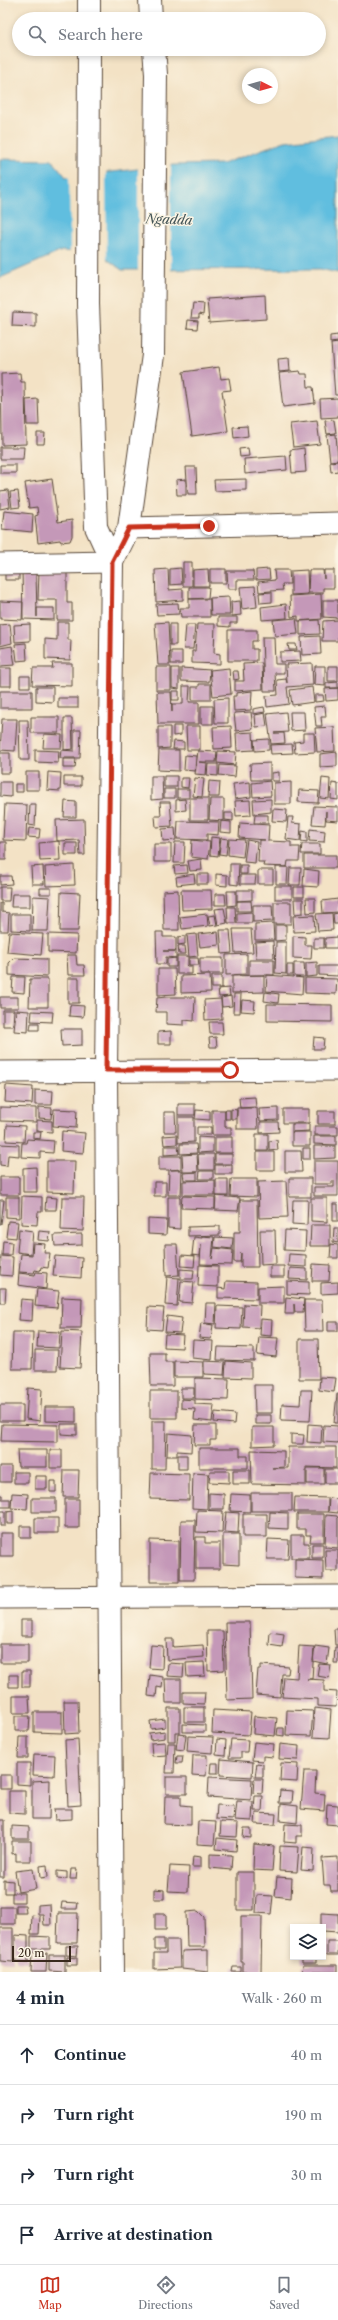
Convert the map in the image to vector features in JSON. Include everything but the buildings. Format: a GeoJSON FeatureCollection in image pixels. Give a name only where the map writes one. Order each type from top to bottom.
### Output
{"type":"FeatureCollection","features":[{"type":"Feature","properties":{"kind":"main road"},"geometry":{"type":"LineString","coordinates":[[89,0],[89,12]]}},
{"type":"Feature","properties":{"kind":"main road"},"geometry":{"type":"LineString","coordinates":[[150,0],[151,12]]}},
{"type":"Feature","properties":{"kind":"main road"},"geometry":{"type":"LineString","coordinates":[[89,56],[88,304],[96,527],[112,562],[106,1070],[112,1972]]}},
{"type":"Feature","properties":{"kind":"main road"},"geometry":{"type":"LineString","coordinates":[[112,562],[129,528],[153,355],[155,299],[156,74],[155,56]]}},
{"type":"Feature","properties":{"kind":"street"},"geometry":{"type":"LineString","coordinates":[[129,528],[338,523]]}},
{"type":"Feature","properties":{"kind":"street"},"geometry":{"type":"LineString","coordinates":[[0,564],[112,562]]}},
{"type":"Feature","properties":{"kind":"street"},"geometry":{"type":"LineString","coordinates":[[0,1072],[106,1070],[338,1070]]}},
{"type":"Feature","properties":{"kind":"street"},"geometry":{"type":"LineString","coordinates":[[0,1598],[338,1596]]}},
{"type":"Feature","properties":{"kind":"water","name":"Ngadda"},"geometry":{"type":"Polygon","coordinates":[[[338,135],[338,273],[320,269],[122,270],[100,254],[62,251],[0,278],[0,159],[52,160],[66,177],[174,165],[222,164],[285,141],[338,135]]]}},
{"type":"Feature","properties":{"kind":"pier"},"geometry":{"type":"Polygon","coordinates":[[[171,163],[171,273],[138,273],[138,167],[171,163]]]}},
{"type":"Feature","properties":{"kind":"pier"},"geometry":{"type":"Polygon","coordinates":[[[106,170],[107,262],[99,256],[70,254],[69,175],[106,170]]]}},
{"type":"Feature","properties":{"kind":"route"},"geometry":{"type":"LineString","coordinates":[[209,526],[129,528],[112,562],[106,1070],[230,1070]]}}]}
